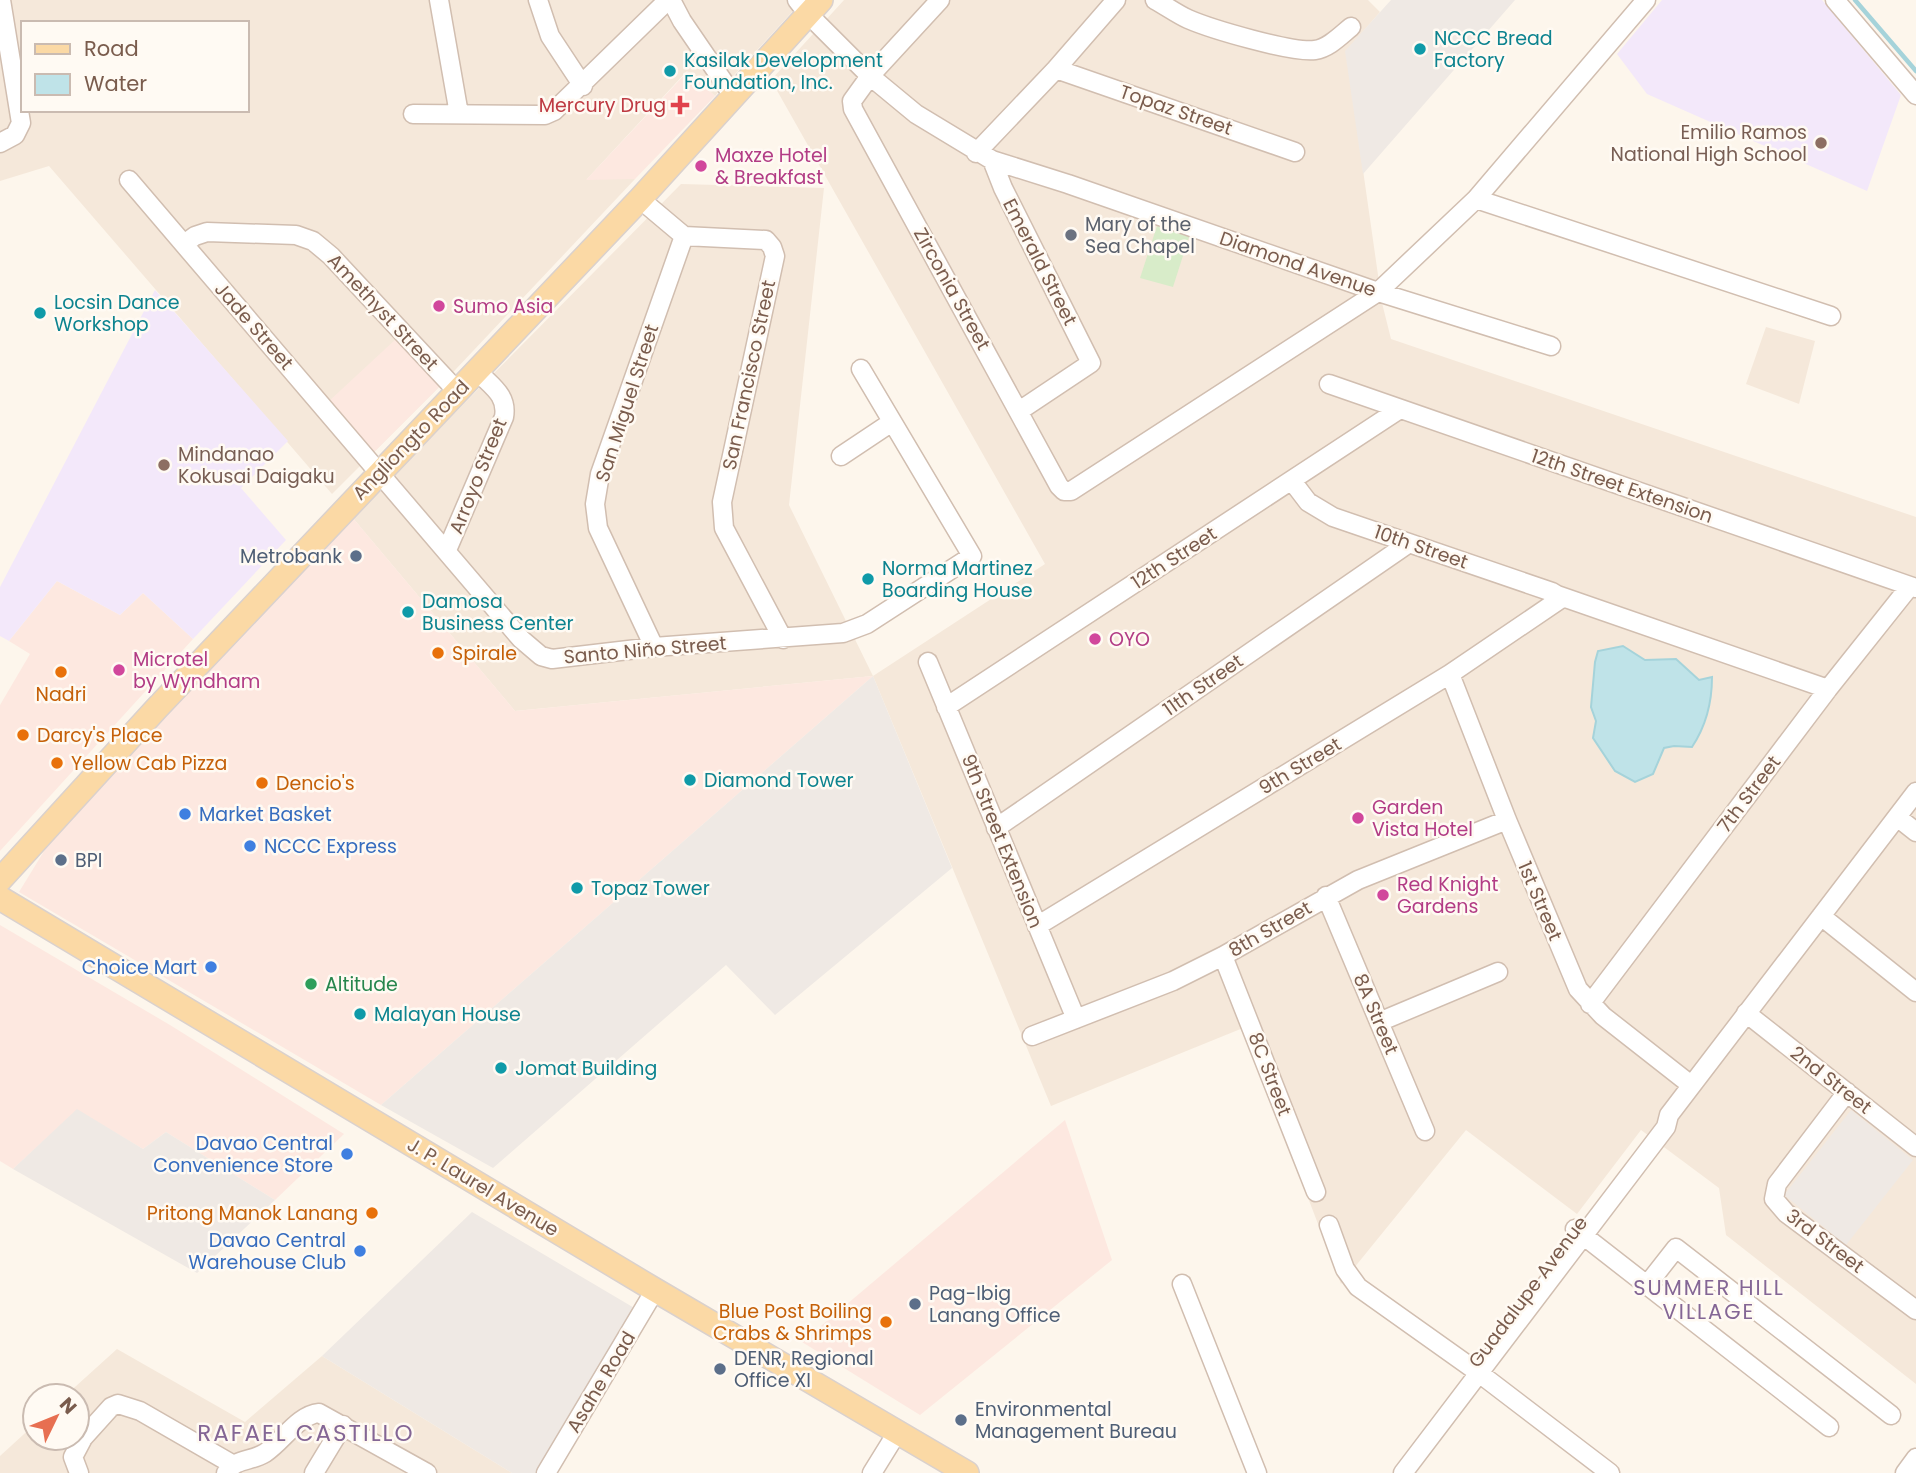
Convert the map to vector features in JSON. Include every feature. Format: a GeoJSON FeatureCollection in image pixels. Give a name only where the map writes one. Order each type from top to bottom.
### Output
{"type":"FeatureCollection","features":[{"type":"Feature","properties":{"kind":"main road","name":"Angliongto Road"},"geometry":{"type":"LineString","coordinates":[[0,880],[157,708],[640,199],[734,97],[809,5]]}},
{"type":"Feature","properties":{"kind":"main road","name":"J. P. Laurel Avenue"},"geometry":{"type":"LineString","coordinates":[[0,898],[655,1290],[967,1473]]}},
{"type":"Feature","properties":{"kind":"street"},"geometry":{"type":"LineString","coordinates":[[1,0],[21,122],[7,139]]}},
{"type":"Feature","properties":{"kind":"street"},"geometry":{"type":"LineString","coordinates":[[439,0],[459,114]]}},
{"type":"Feature","properties":{"kind":"street"},"geometry":{"type":"LineString","coordinates":[[538,0],[550,36],[583,86]]}},
{"type":"Feature","properties":{"kind":"street"},"geometry":{"type":"LineString","coordinates":[[413,114],[545,115],[554,111],[583,86],[670,0],[734,97]]}},
{"type":"Feature","properties":{"kind":"street"},"geometry":{"type":"LineString","coordinates":[[870,76],[940,0]]}},
{"type":"Feature","properties":{"kind":"street"},"geometry":{"type":"LineString","coordinates":[[984,156],[1116,0]]}},
{"type":"Feature","properties":{"kind":"street"},"geometry":{"type":"LineString","coordinates":[[1155,0],[1206,25],[1289,48],[1315,50],[1326,46],[1351,27]]}},
{"type":"Feature","properties":{"kind":"street"},"geometry":{"type":"LineString","coordinates":[[1378,292],[1476,199],[1646,0]]}},
{"type":"Feature","properties":{"kind":"street"},"geometry":{"type":"LineString","coordinates":[[1835,0],[1916,95]]}},
{"type":"Feature","properties":{"kind":"street","name":"Diamond Avenue"},"geometry":{"type":"LineString","coordinates":[[809,5],[870,76],[916,114],[984,156],[1378,292],[1551,346]]}},
{"type":"Feature","properties":{"kind":"street","name":"Topaz Street"},"geometry":{"type":"LineString","coordinates":[[1056,69],[1295,152]]}},
{"type":"Feature","properties":{"kind":"street","name":"Zirconia Street"},"geometry":{"type":"LineString","coordinates":[[870,76],[852,101],[853,109],[1064,491],[1076,489],[1378,292]]}},
{"type":"Feature","properties":{"kind":"street","name":"Emerald Street"},"geometry":{"type":"LineString","coordinates":[[984,156],[1003,188],[1091,363],[1019,411]]}},
{"type":"Feature","properties":{"kind":"street","name":"Jade Street"},"geometry":{"type":"LineString","coordinates":[[128,180],[380,473]]}},
{"type":"Feature","properties":{"kind":"street"},"geometry":{"type":"LineString","coordinates":[[640,199],[684,236]]}},
{"type":"Feature","properties":{"kind":"street"},"geometry":{"type":"LineString","coordinates":[[1476,199],[1831,316]]}},
{"type":"Feature","properties":{"kind":"street","name":"Amethyst Street"},"geometry":{"type":"LineString","coordinates":[[184,244],[207,232],[296,235],[313,241],[331,256],[457,391]]}},
{"type":"Feature","properties":{"kind":"street","name":"San Francisco Street"},"geometry":{"type":"LineString","coordinates":[[684,236],[766,240],[775,256],[722,502],[724,528],[783,639]]}},
{"type":"Feature","properties":{"kind":"street","name":"San Miguel Street"},"geometry":{"type":"LineString","coordinates":[[654,647],[598,528],[596,504],[600,474],[684,236]]}},
{"type":"Feature","properties":{"kind":"street"},"geometry":{"type":"LineString","coordinates":[[841,456],[892,422],[861,369]]}},
{"type":"Feature","properties":{"kind":"street","name":"Arroyo Street"},"geometry":{"type":"LineString","coordinates":[[447,550],[504,417],[506,406],[501,396],[477,371]]}},
{"type":"Feature","properties":{"kind":"street","name":"12th Street Extension"},"geometry":{"type":"LineString","coordinates":[[1329,384],[1913,587]]}},
{"type":"Feature","properties":{"kind":"street","name":"12th Street"},"geometry":{"type":"LineString","coordinates":[[946,707],[1400,409]]}},
{"type":"Feature","properties":{"kind":"street","name":"Santo Niño Street"},"geometry":{"type":"LineString","coordinates":[[380,473],[521,639],[541,656],[552,659],[654,647],[783,639],[856,629],[881,616],[972,556],[892,422]]}},
{"type":"Feature","properties":{"kind":"street","name":"10th Street"},"geometry":{"type":"LineString","coordinates":[[1292,481],[1308,502],[1321,512],[1558,598],[1828,689]]}},
{"type":"Feature","properties":{"kind":"street","name":"11th Street"},"geometry":{"type":"LineString","coordinates":[[996,828],[1409,543]]}},
{"type":"Feature","properties":{"kind":"street","name":"7th Street"},"geometry":{"type":"LineString","coordinates":[[1590,1004],[1828,689],[1913,587]]}},
{"type":"Feature","properties":{"kind":"street","name":"9th Street"},"geometry":{"type":"LineString","coordinates":[[1037,926],[1450,674],[1558,598]]}},
{"type":"Feature","properties":{"kind":"street","name":"9th Street Extension"},"geometry":{"type":"LineString","coordinates":[[928,662],[1076,1019]]}},
{"type":"Feature","properties":{"kind":"street","name":"1st Street"},"geometry":{"type":"LineString","coordinates":[[1450,674],[1507,820],[1578,989],[1590,1004],[1691,1085]]}},
{"type":"Feature","properties":{"kind":"street","name":"Guadalupe Avenue"},"geometry":{"type":"LineString","coordinates":[[1390,1473],[1475,1370],[1635,1158],[1657,1121],[1669,1115],[1916,792]]}},
{"type":"Feature","properties":{"kind":"street"},"geometry":{"type":"LineString","coordinates":[[1897,817],[1916,832]]}},
{"type":"Feature","properties":{"kind":"street","name":"8th Street"},"geometry":{"type":"LineString","coordinates":[[1032,1036],[1173,981],[1359,880],[1507,820]]}},
{"type":"Feature","properties":{"kind":"street","name":"8A Street"},"geometry":{"type":"LineString","coordinates":[[1326,896],[1425,1131]]}},
{"type":"Feature","properties":{"kind":"street"},"geometry":{"type":"LineString","coordinates":[[1821,916],[1916,992]]}},
{"type":"Feature","properties":{"kind":"street","name":"8C Street"},"geometry":{"type":"LineString","coordinates":[[1223,956],[1316,1192]]}},
{"type":"Feature","properties":{"kind":"street"},"geometry":{"type":"LineString","coordinates":[[1379,1022],[1498,972]]}},
{"type":"Feature","properties":{"kind":"street","name":"2nd Street"},"geometry":{"type":"LineString","coordinates":[[1746,1013],[1916,1147]]}},
{"type":"Feature","properties":{"kind":"street","name":"3rd Street"},"geometry":{"type":"LineString","coordinates":[[1847,1091],[1777,1184],[1774,1199],[1786,1213],[1916,1310]]}},
{"type":"Feature","properties":{"kind":"street"},"geometry":{"type":"LineString","coordinates":[[1329,1225],[1345,1269],[1358,1287],[1475,1370],[1611,1473]]}},
{"type":"Feature","properties":{"kind":"street"},"geometry":{"type":"LineString","coordinates":[[1579,1232],[1829,1427]]}},
{"type":"Feature","properties":{"kind":"street"},"geometry":{"type":"LineString","coordinates":[[1647,1285],[1676,1248],[1891,1415]]}},
{"type":"Feature","properties":{"kind":"street"},"geometry":{"type":"LineString","coordinates":[[1182,1284],[1257,1473]]}},
{"type":"Feature","properties":{"kind":"street","name":"Asahe Road"},"geometry":{"type":"LineString","coordinates":[[546,1473],[655,1290]]}},
{"type":"Feature","properties":{"kind":"street","name":"Guadalupe Avenue"},"geometry":{"type":"LineString","coordinates":[[1403,1473],[1475,1370]]}},
{"type":"Feature","properties":{"kind":"street"},"geometry":{"type":"LineString","coordinates":[[79,1473],[73,1457],[76,1448],[111,1407],[118,1404],[139,1411],[229,1469],[264,1453],[311,1414],[319,1413],[342,1425],[402,1467],[427,1473]]}},
{"type":"Feature","properties":{"kind":"street"},"geometry":{"type":"LineString","coordinates":[[314,1473],[342,1425]]}},
{"type":"Feature","properties":{"kind":"street"},"geometry":{"type":"LineString","coordinates":[[872,1473],[898,1431]]}},
{"type":"Feature","properties":{"kind":"street"},"geometry":{"type":"LineString","coordinates":[[1905,1473],[1916,1458]]}},
{"type":"Feature","properties":{"kind":"shaded area"},"geometry":{"type":"Polygon","coordinates":[[[0,0],[803,0],[715,96],[687,71],[587,179],[635,179],[440,386],[332,494],[49,166],[0,181],[0,0]]]}},
{"type":"Feature","properties":{"kind":"shaded area"},"geometry":{"type":"Polygon","coordinates":[[[844,0],[1368,0],[1380,12],[1346,51],[1382,303],[1391,339],[1916,517],[1916,1384],[1726,1235],[1719,1188],[1641,1130],[1577,1214],[1466,1130],[1341,1284],[1243,1028],[1051,1106],[873,676],[1045,564],[771,80],[844,0]]]}},
{"type":"Feature","properties":{"kind":"shaded area"},"geometry":{"type":"Polygon","coordinates":[[[1391,0],[1515,0],[1363,174],[1345,51],[1391,0]]]}},
{"type":"Feature","properties":{"kind":"shaded area","name":"Emilio Ramos National High School"},"geometry":{"type":"Polygon","coordinates":[[[1662,0],[1822,0],[1901,95],[1867,191],[1647,94],[1617,54],[1662,0]]]}},
{"type":"Feature","properties":{"kind":"shaded area"},"geometry":{"type":"Polygon","coordinates":[[[688,71],[715,96],[635,179],[586,180],[688,71]]]}},
{"type":"Feature","properties":{"kind":"shaded area"},"geometry":{"type":"Polygon","coordinates":[[[681,184],[824,188],[789,505],[873,676],[515,711],[352,517],[681,184]]]}},
{"type":"Feature","properties":{"kind":"shaded area","name":"Mindanao Kokusai Daigaku"},"geometry":{"type":"Polygon","coordinates":[[[155,290],[288,441],[241,488],[286,540],[193,639],[143,593],[120,615],[57,581],[9,641],[0,636],[0,587],[155,290]]]}},
{"type":"Feature","properties":{"kind":"shaded area"},"geometry":{"type":"Polygon","coordinates":[[[1766,327],[1815,341],[1799,404],[1746,384],[1766,327]]]}},
{"type":"Feature","properties":{"kind":"shaded area"},"geometry":{"type":"Polygon","coordinates":[[[396,339],[440,386],[374,452],[328,402],[396,339]]]}},
{"type":"Feature","properties":{"kind":"shaded area"},"geometry":{"type":"Polygon","coordinates":[[[352,517],[515,711],[873,676],[381,1105],[19,892],[57,830],[352,517]]]}},
{"type":"Feature","properties":{"kind":"shaded area"},"geometry":{"type":"Polygon","coordinates":[[[57,581],[120,615],[143,593],[193,639],[0,851],[0,705],[30,654],[9,641],[57,581]]]}},
{"type":"Feature","properties":{"kind":"shaded area"},"geometry":{"type":"Polygon","coordinates":[[[873,676],[952,868],[775,1015],[726,965],[493,1168],[381,1105],[873,676]]]}},
{"type":"Feature","properties":{"kind":"shaded area"},"geometry":{"type":"Polygon","coordinates":[[[0,925],[170,1025],[344,1134],[275,1200],[166,1132],[143,1149],[77,1110],[13,1169],[0,1161],[0,925]]]}},
{"type":"Feature","properties":{"kind":"shaded area"},"geometry":{"type":"Polygon","coordinates":[[[77,1109],[143,1149],[166,1132],[275,1200],[197,1273],[13,1169],[77,1109]]]}},
{"type":"Feature","properties":{"kind":"shaded area"},"geometry":{"type":"Polygon","coordinates":[[[1851,1110],[1913,1160],[1846,1245],[1784,1195],[1851,1110]]]}},
{"type":"Feature","properties":{"kind":"shaded area"},"geometry":{"type":"Polygon","coordinates":[[[1065,1120],[1112,1260],[920,1415],[802,1342],[1065,1120]]]}},
{"type":"Feature","properties":{"kind":"shaded area"},"geometry":{"type":"Polygon","coordinates":[[[472,1212],[636,1309],[539,1473],[512,1473],[322,1356],[472,1212]]]}},
{"type":"Feature","properties":{"kind":"shaded area"},"geometry":{"type":"Polygon","coordinates":[[[117,1349],[245,1422],[322,1356],[512,1473],[0,1473],[0,1456],[21,1437],[21,1452],[91,1452],[91,1382],[80,1382],[117,1349]]]}},
{"type":"Feature","properties":{"kind":"green space"},"geometry":{"type":"Polygon","coordinates":[[[1157,226],[1189,237],[1173,287],[1140,278],[1157,226]]]}},
{"type":"Feature","properties":{"kind":"water"},"geometry":{"type":"Polygon","coordinates":[[[1623,646],[1645,660],[1676,659],[1699,680],[1712,677],[1707,714],[1692,747],[1664,748],[1653,774],[1635,782],[1615,771],[1593,738],[1596,721],[1591,707],[1598,651],[1623,646]]]}},
{"type":"Feature","properties":{"kind":"waterway"},"geometry":{"type":"LineString","coordinates":[[1855,0],[1916,71]]}},
{"type":"Feature","properties":{"kind":"place","name":"NCCC Bread Factory"},"geometry":{"type":"Point","coordinates":[1420,49]}},
{"type":"Feature","properties":{"kind":"place","name":"Kasilak Development Foundation, Inc."},"geometry":{"type":"Point","coordinates":[670,71]}},
{"type":"Feature","properties":{"kind":"place","name":"Mercury Drug"},"geometry":{"type":"Point","coordinates":[680,105]}},
{"type":"Feature","properties":{"kind":"place","name":"Emilio Ramos National High School"},"geometry":{"type":"Point","coordinates":[1821,143]}},
{"type":"Feature","properties":{"kind":"place","name":"Maxze Hotel & Breakfast"},"geometry":{"type":"Point","coordinates":[701,166]}},
{"type":"Feature","properties":{"kind":"place","name":"Mary of the Sea Chapel"},"geometry":{"type":"Point","coordinates":[1071,235]}},
{"type":"Feature","properties":{"kind":"place","name":"Sumo Asia"},"geometry":{"type":"Point","coordinates":[439,306]}},
{"type":"Feature","properties":{"kind":"place","name":"Locsin Dance Workshop"},"geometry":{"type":"Point","coordinates":[40,313]}},
{"type":"Feature","properties":{"kind":"place","name":"Mindanao Kokusai Daigaku"},"geometry":{"type":"Point","coordinates":[164,465]}},
{"type":"Feature","properties":{"kind":"place","name":"Metrobank"},"geometry":{"type":"Point","coordinates":[356,556]}},
{"type":"Feature","properties":{"kind":"place","name":"Norma Martinez Boarding House"},"geometry":{"type":"Point","coordinates":[868,579]}},
{"type":"Feature","properties":{"kind":"place","name":"Damosa Business Center"},"geometry":{"type":"Point","coordinates":[408,612]}},
{"type":"Feature","properties":{"kind":"place","name":"OYO"},"geometry":{"type":"Point","coordinates":[1095,639]}},
{"type":"Feature","properties":{"kind":"place","name":"Spirale"},"geometry":{"type":"Point","coordinates":[438,653]}},
{"type":"Feature","properties":{"kind":"place","name":"Microtel by Wyndham"},"geometry":{"type":"Point","coordinates":[119,670]}},
{"type":"Feature","properties":{"kind":"place","name":"Nadri"},"geometry":{"type":"Point","coordinates":[61,672]}},
{"type":"Feature","properties":{"kind":"place","name":"Darcy's Place"},"geometry":{"type":"Point","coordinates":[23,735]}},
{"type":"Feature","properties":{"kind":"place","name":"Yellow Cab Pizza"},"geometry":{"type":"Point","coordinates":[57,763]}},
{"type":"Feature","properties":{"kind":"place","name":"Diamond Tower"},"geometry":{"type":"Point","coordinates":[690,780]}},
{"type":"Feature","properties":{"kind":"place","name":"Dencio's"},"geometry":{"type":"Point","coordinates":[262,783]}},
{"type":"Feature","properties":{"kind":"place","name":"Market Basket"},"geometry":{"type":"Point","coordinates":[185,814]}},
{"type":"Feature","properties":{"kind":"place","name":"Garden Vista Hotel"},"geometry":{"type":"Point","coordinates":[1358,818]}},
{"type":"Feature","properties":{"kind":"place","name":"NCCC Express"},"geometry":{"type":"Point","coordinates":[250,846]}},
{"type":"Feature","properties":{"kind":"place","name":"BPI"},"geometry":{"type":"Point","coordinates":[61,860]}},
{"type":"Feature","properties":{"kind":"place","name":"Topaz Tower"},"geometry":{"type":"Point","coordinates":[577,888]}},
{"type":"Feature","properties":{"kind":"place","name":"Red Knight Gardens"},"geometry":{"type":"Point","coordinates":[1383,895]}},
{"type":"Feature","properties":{"kind":"place","name":"Choice Mart"},"geometry":{"type":"Point","coordinates":[211,967]}},
{"type":"Feature","properties":{"kind":"place","name":"Altitude"},"geometry":{"type":"Point","coordinates":[311,984]}},
{"type":"Feature","properties":{"kind":"place","name":"Malayan House"},"geometry":{"type":"Point","coordinates":[360,1014]}},
{"type":"Feature","properties":{"kind":"place","name":"Jomat Building"},"geometry":{"type":"Point","coordinates":[501,1068]}},
{"type":"Feature","properties":{"kind":"place","name":"Davao Central Convenience Store"},"geometry":{"type":"Point","coordinates":[347,1154]}},
{"type":"Feature","properties":{"kind":"place","name":"Pritong Manok Lanang"},"geometry":{"type":"Point","coordinates":[372,1213]}},
{"type":"Feature","properties":{"kind":"place","name":"Davao Central Warehouse Club"},"geometry":{"type":"Point","coordinates":[360,1251]}},
{"type":"Feature","properties":{"kind":"place","name":"Pag-Ibig Lanang Office"},"geometry":{"type":"Point","coordinates":[915,1304]}},
{"type":"Feature","properties":{"kind":"place","name":"Blue Post Boiling Crabs & Shrimps"},"geometry":{"type":"Point","coordinates":[886,1322]}},
{"type":"Feature","properties":{"kind":"place","name":"DENR, Regional Office XI"},"geometry":{"type":"Point","coordinates":[720,1369]}},
{"type":"Feature","properties":{"kind":"place","name":"Environmental Management Bureau"},"geometry":{"type":"Point","coordinates":[961,1420]}},
{"type":"Feature","properties":{"kind":"district","name":"SUMMER HILL VILLAGE"},"geometry":{"type":"Point","coordinates":[1709,1299]}},
{"type":"Feature","properties":{"kind":"district","name":"RAFAEL CASTILLO"},"geometry":{"type":"Point","coordinates":[306,1433]}}]}
